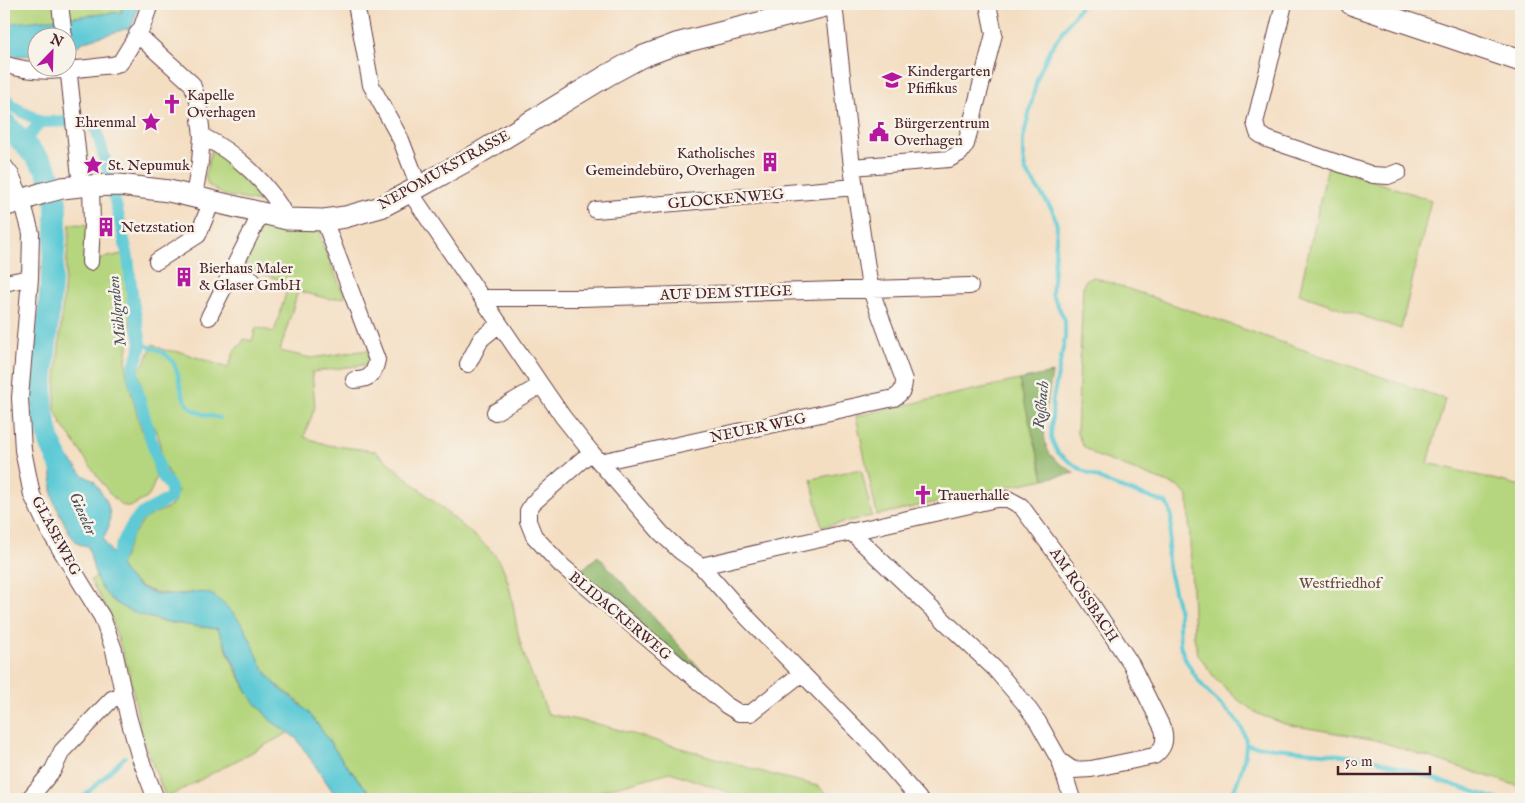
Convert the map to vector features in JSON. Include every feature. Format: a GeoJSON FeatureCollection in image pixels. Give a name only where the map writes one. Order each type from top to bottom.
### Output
{"type":"FeatureCollection","features":[{"type":"Feature","properties":{"kind":"main road","name":"NEPOMUKSTRASSE"},"geometry":{"type":"LineString","coordinates":[[13,203],[84,187],[148,187],[287,218],[324,220],[345,217],[382,207],[466,161],[608,75],[641,58],[676,44],[834,4]]}},
{"type":"Feature","properties":{"kind":"main road"},"geometry":{"type":"LineString","coordinates":[[1350,4],[1521,61]]}},
{"type":"Feature","properties":{"kind":"street"},"geometry":{"type":"LineString","coordinates":[[78,67],[120,63],[142,27],[150,4]]}},
{"type":"Feature","properties":{"kind":"street"},"geometry":{"type":"LineString","coordinates":[[356,4],[371,85],[401,140],[415,189],[498,325],[563,417],[661,533],[680,551],[701,566],[739,609],[873,746],[919,799]]}},
{"type":"Feature","properties":{"kind":"street"},"geometry":{"type":"LineString","coordinates":[[834,4],[852,167],[870,288]]}},
{"type":"Feature","properties":{"kind":"street"},"geometry":{"type":"LineString","coordinates":[[852,167],[949,159],[960,153],[966,144],[994,34],[988,4]]}},
{"type":"Feature","properties":{"kind":"street"},"geometry":{"type":"LineString","coordinates":[[1284,4],[1256,124],[1258,133],[1267,139],[1372,175],[1388,176],[1398,172]]}},
{"type":"Feature","properties":{"kind":"street"},"geometry":{"type":"LineString","coordinates":[[61,11],[63,28]]}},
{"type":"Feature","properties":{"kind":"street"},"geometry":{"type":"LineString","coordinates":[[137,34],[192,84],[198,101],[202,136],[200,162],[203,199],[198,235],[157,261]]}},
{"type":"Feature","properties":{"kind":"street"},"geometry":{"type":"LineString","coordinates":[[4,64],[28,70]]}},
{"type":"Feature","properties":{"kind":"street"},"geometry":{"type":"LineString","coordinates":[[69,78],[73,120],[92,225],[90,262]]}},
{"type":"Feature","properties":{"kind":"street"},"geometry":{"type":"LineString","coordinates":[[202,136],[233,155],[260,181],[276,200],[287,218]]}},
{"type":"Feature","properties":{"kind":"street","name":"GLASEWEG"},"geometry":{"type":"LineString","coordinates":[[4,166],[10,175],[13,203],[31,233],[30,278],[20,398],[23,450],[32,495],[48,529],[102,617],[114,650],[139,755],[154,798]]}},
{"type":"Feature","properties":{"kind":"street","name":"GLOCKENWEG"},"geometry":{"type":"LineString","coordinates":[[596,210],[855,187]]}},
{"type":"Feature","properties":{"kind":"street"},"geometry":{"type":"LineString","coordinates":[[209,317],[261,213]]}},
{"type":"Feature","properties":{"kind":"street"},"geometry":{"type":"LineString","coordinates":[[324,220],[376,360],[375,370],[371,376],[365,380],[354,380]]}},
{"type":"Feature","properties":{"kind":"street"},"geometry":{"type":"LineString","coordinates":[[232,272],[252,279]]}},
{"type":"Feature","properties":{"kind":"street"},"geometry":{"type":"LineString","coordinates":[[4,283],[30,278]]}},
{"type":"Feature","properties":{"kind":"street","name":"AUF DEM STIEGE"},"geometry":{"type":"LineString","coordinates":[[482,298],[582,298],[970,286]]}},
{"type":"Feature","properties":{"kind":"street","name":"NEUER WEG"},"geometry":{"type":"LineString","coordinates":[[596,457],[894,398],[901,393],[904,387],[904,380],[870,288]]}},
{"type":"Feature","properties":{"kind":"street"},"geometry":{"type":"LineString","coordinates":[[468,364],[481,340],[498,325]]}},
{"type":"Feature","properties":{"kind":"street"},"geometry":{"type":"LineString","coordinates":[[495,412],[541,385]]}},
{"type":"Feature","properties":{"kind":"street","name":"BLIDACKERWEG"},"geometry":{"type":"LineString","coordinates":[[596,457],[533,503],[528,511],[528,521],[534,536],[561,565],[726,705],[739,712],[751,713],[802,673]]}},
{"type":"Feature","properties":{"kind":"street","name":"AM ROSSBACH"},"geometry":{"type":"LineString","coordinates":[[701,566],[996,499],[1008,499],[1021,506],[1076,581],[1131,664],[1163,729],[1165,738],[1163,746],[1154,756],[1100,768],[1073,770],[1060,761]]}},
{"type":"Feature","properties":{"kind":"street"},"geometry":{"type":"LineString","coordinates":[[850,531],[994,668],[1025,704],[1038,722],[1060,761],[1072,799]]}},
{"type":"Feature","properties":{"kind":"street"},"geometry":{"type":"LineString","coordinates":[[29,799],[54,770],[62,751],[112,699],[123,694]]}},
{"type":"Feature","properties":{"kind":"green space"},"geometry":{"type":"Polygon","coordinates":[[[4,4],[121,4],[122,12],[4,25],[4,4]]]}},
{"type":"Feature","properties":{"kind":"green space"},"geometry":{"type":"Polygon","coordinates":[[[212,148],[222,153],[265,196],[264,203],[224,195],[208,185],[205,176],[212,148]]]}},
{"type":"Feature","properties":{"kind":"green space"},"geometry":{"type":"Polygon","coordinates":[[[1328,166],[1431,200],[1401,329],[1299,294],[1328,166]]]}},
{"type":"Feature","properties":{"kind":"green space"},"geometry":{"type":"Polygon","coordinates":[[[70,224],[98,225],[98,259],[122,254],[126,271],[131,324],[126,361],[127,376],[156,478],[147,498],[130,507],[121,505],[110,494],[62,425],[55,410],[70,224]]]}},
{"type":"Feature","properties":{"kind":"green space"},"geometry":{"type":"Polygon","coordinates":[[[267,226],[298,231],[320,231],[321,240],[345,297],[329,299],[298,291],[280,351],[311,358],[368,350],[370,364],[312,372],[315,407],[304,437],[328,445],[375,451],[491,550],[500,562],[506,575],[521,645],[548,714],[602,725],[777,776],[818,786],[832,799],[748,799],[670,772],[572,799],[375,799],[347,766],[299,702],[272,681],[257,658],[244,627],[206,593],[160,593],[137,585],[125,574],[120,566],[132,536],[143,521],[151,515],[170,507],[176,500],[178,491],[163,463],[158,435],[150,420],[138,371],[146,360],[153,344],[164,350],[181,352],[228,368],[235,349],[241,345],[244,339],[252,341],[256,327],[274,332],[288,287],[287,283],[243,266],[260,229],[267,226]]]}},
{"type":"Feature","properties":{"kind":"green space","name":"Westfriedhof"},"geometry":{"type":"Polygon","coordinates":[[[1094,277],[1445,399],[1428,463],[1521,486],[1521,787],[1376,740],[1285,724],[1258,714],[1237,699],[1214,677],[1198,654],[1194,637],[1188,497],[1179,487],[1097,456],[1083,446],[1077,433],[1083,286],[1086,279],[1094,277]]]}},
{"type":"Feature","properties":{"kind":"green space"},"geometry":{"type":"Polygon","coordinates":[[[1052,373],[1044,426],[1046,446],[1055,460],[1075,473],[1044,479],[1019,380],[1052,373]]]}},
{"type":"Feature","properties":{"kind":"green space"},"geometry":{"type":"Polygon","coordinates":[[[1019,380],[1044,479],[877,515],[856,416],[1019,380]]]}},
{"type":"Feature","properties":{"kind":"green space"},"geometry":{"type":"Polygon","coordinates":[[[861,469],[872,516],[822,527],[811,479],[861,469]]]}},
{"type":"Feature","properties":{"kind":"green space"},"geometry":{"type":"Polygon","coordinates":[[[598,556],[716,686],[660,642],[579,572],[598,556]]]}},
{"type":"Feature","properties":{"kind":"green space"},"geometry":{"type":"Polygon","coordinates":[[[97,577],[103,590],[159,621],[218,629],[238,674],[253,699],[262,711],[288,733],[166,798],[143,740],[129,673],[110,614],[90,580],[97,577]]]}},
{"type":"Feature","properties":{"kind":"water"},"geometry":{"type":"Polygon","coordinates":[[[121,4],[139,4],[132,27],[85,41],[78,45],[78,28],[28,28],[28,55],[16,56],[4,52],[4,24],[122,12],[121,4]]]}},
{"type":"Feature","properties":{"kind":"water"},"geometry":{"type":"Polygon","coordinates":[[[50,442],[57,444],[83,475],[94,481],[107,502],[110,514],[109,526],[103,539],[126,574],[143,589],[154,593],[168,595],[203,592],[211,594],[221,602],[241,622],[266,673],[279,688],[308,712],[354,775],[375,799],[338,799],[296,738],[271,721],[249,695],[218,629],[172,623],[140,615],[113,600],[103,590],[95,574],[88,546],[78,544],[70,534],[55,504],[52,493],[52,475],[46,448],[50,442]]]}},
{"type":"Feature","properties":{"kind":"waterway","name":"Roßbach"},"geometry":{"type":"LineString","coordinates":[[1082,4],[1049,51],[1037,79],[1023,139],[1025,170],[1053,211],[1057,226],[1052,294],[1065,320],[1065,338],[1053,399],[1051,438],[1058,453],[1080,469],[1113,485],[1166,503],[1169,508],[1171,525],[1168,564],[1178,606],[1183,654],[1199,681],[1237,721],[1245,735],[1246,744],[1243,765],[1230,799]]}},
{"type":"Feature","properties":{"kind":"waterway"},"geometry":{"type":"LineString","coordinates":[[4,96],[12,106],[41,122]]}},
{"type":"Feature","properties":{"kind":"waterway","name":"Mühlgraben"},"geometry":{"type":"LineString","coordinates":[[21,141],[41,122],[78,121],[91,123],[97,132],[108,170],[128,257],[133,302],[141,343],[134,365],[133,376],[161,474],[171,488],[171,497],[137,518],[127,533],[110,576]]}},
{"type":"Feature","properties":{"kind":"waterway","name":"Gieseler"},"geometry":{"type":"LineString","coordinates":[[4,122],[45,167],[52,183],[56,203],[56,230],[42,387],[43,413],[50,442],[62,469]]}},
{"type":"Feature","properties":{"kind":"waterway"},"geometry":{"type":"LineString","coordinates":[[141,343],[162,352],[172,361],[178,373],[182,393],[188,405],[200,413],[220,418]]}},
{"type":"Feature","properties":{"kind":"waterway"},"geometry":{"type":"LineString","coordinates":[[4,410],[9,417]]}},
{"type":"Feature","properties":{"kind":"waterway"},"geometry":{"type":"LineString","coordinates":[[32,414],[43,413]]}},
{"type":"Feature","properties":{"kind":"waterway"},"geometry":{"type":"LineString","coordinates":[[1246,745],[1376,760],[1497,799]]}},
{"type":"Feature","properties":{"kind":"waterway"},"geometry":{"type":"LineString","coordinates":[[81,799],[125,757]]}},
{"type":"Feature","properties":{"kind":"place","name":"Kindergarten Pfiffikus"},"geometry":{"type":"Point","coordinates":[892,80]}},
{"type":"Feature","properties":{"kind":"place","name":"Kapelle Overhagen"},"geometry":{"type":"Point","coordinates":[172,104]}},
{"type":"Feature","properties":{"kind":"place","name":"Ehrenmal"},"geometry":{"type":"Point","coordinates":[151,122]}},
{"type":"Feature","properties":{"kind":"place","name":"Bürgerzentrum Overhagen"},"geometry":{"type":"Point","coordinates":[879,132]}},
{"type":"Feature","properties":{"kind":"place","name":"Katholisches Gemeindebüro, Overhagen"},"geometry":{"type":"Point","coordinates":[770,162]}},
{"type":"Feature","properties":{"kind":"place","name":"St. Nepumuk"},"geometry":{"type":"Point","coordinates":[93,165]}},
{"type":"Feature","properties":{"kind":"place","name":"Netzstation"},"geometry":{"type":"Point","coordinates":[106,227]}},
{"type":"Feature","properties":{"kind":"place","name":"Bierhaus Maler & Glaser GmbH"},"geometry":{"type":"Point","coordinates":[184,277]}},
{"type":"Feature","properties":{"kind":"place","name":"Trauerhalle"},"geometry":{"type":"Point","coordinates":[923,495]}}]}
